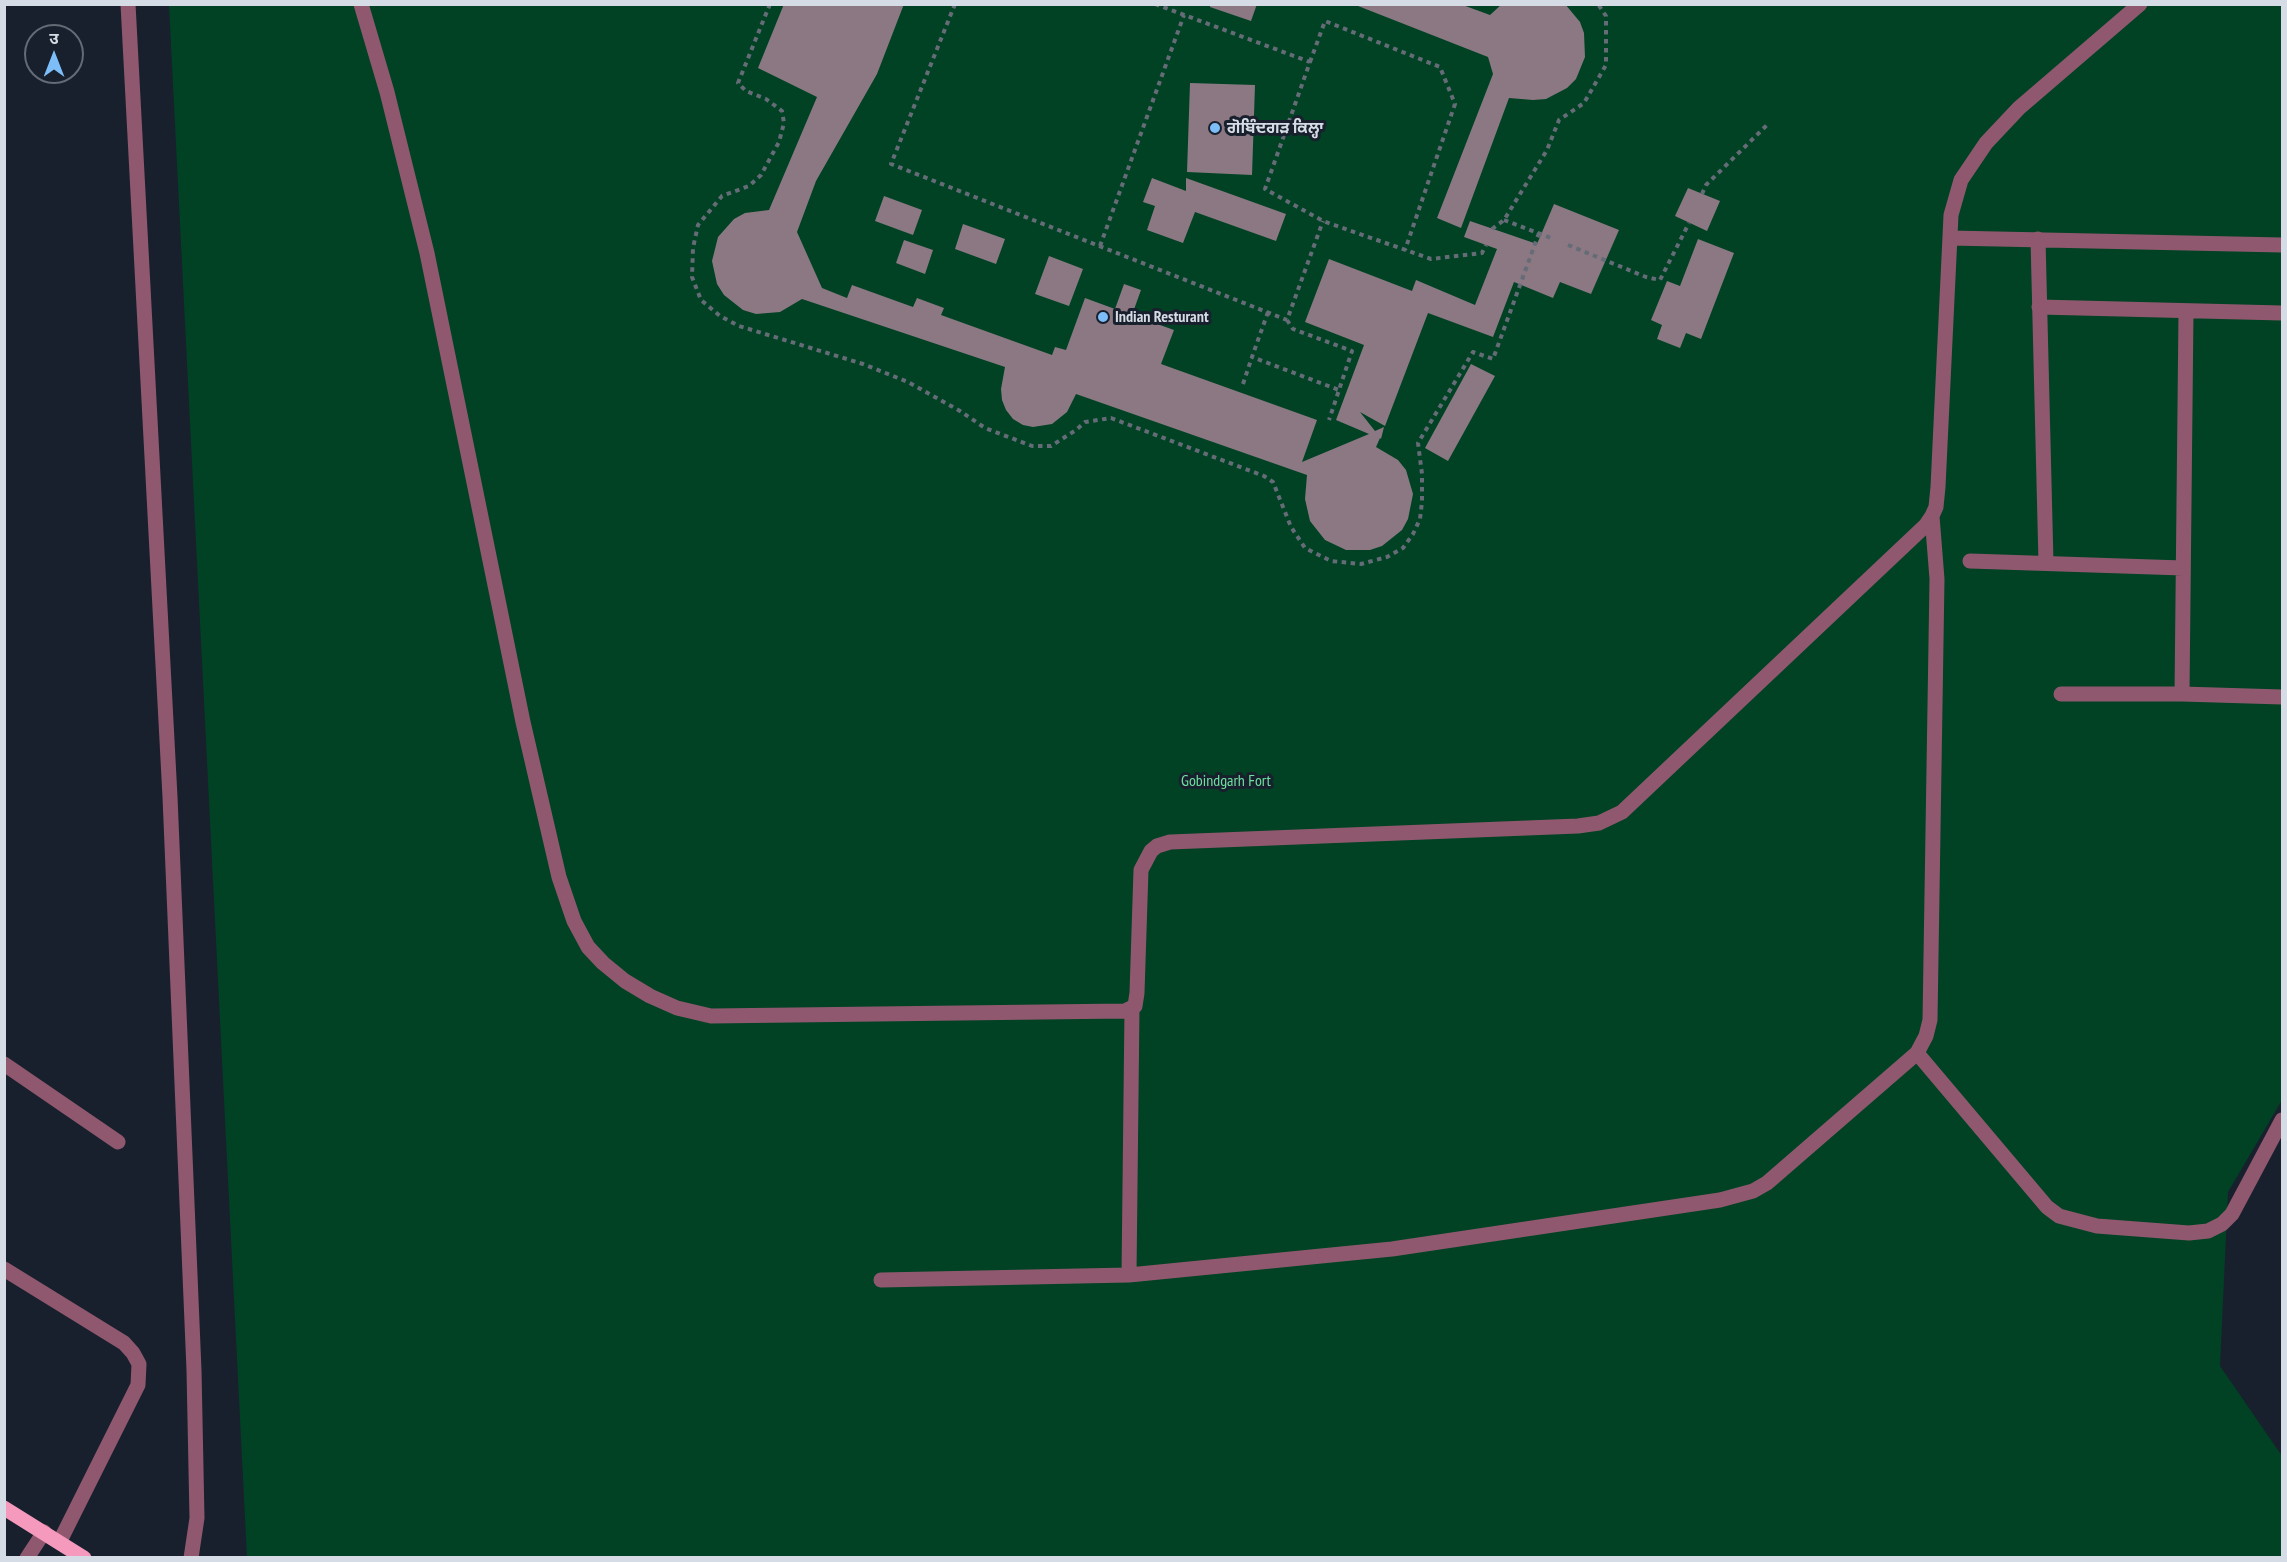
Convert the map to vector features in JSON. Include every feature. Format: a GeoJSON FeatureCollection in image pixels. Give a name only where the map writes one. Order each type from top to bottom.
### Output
{"type":"FeatureCollection","features":[{"type":"Feature","properties":{"kind":"main road"},"geometry":{"type":"LineString","coordinates":[[4,1508],[84,1557]]}},
{"type":"Feature","properties":{"kind":"street"},"geometry":{"type":"LineString","coordinates":[[128,4],[170,797],[193,1346],[197,1518],[191,1557]]}},
{"type":"Feature","properties":{"kind":"street"},"geometry":{"type":"LineString","coordinates":[[361,4],[387,92],[427,253],[523,722],[559,877],[574,921],[588,946],[603,963],[625,981],[650,996],[677,1008],[711,1016],[1119,1012],[1132,1008]]}},
{"type":"Feature","properties":{"kind":"street"},"geometry":{"type":"LineString","coordinates":[[1129,1275],[1132,1008],[1136,1002],[1137,993],[1141,870],[1150,851],[1170,842],[1578,826],[1599,823],[1631,805],[1926,525],[1932,516],[1938,487],[1951,215],[1960,180],[1986,143],[2019,108],[2140,4]]}},
{"type":"Feature","properties":{"kind":"street"},"geometry":{"type":"LineString","coordinates":[[1950,238],[2283,245]]}},
{"type":"Feature","properties":{"kind":"street"},"geometry":{"type":"LineString","coordinates":[[2038,239],[2046,563]]}},
{"type":"Feature","properties":{"kind":"street"},"geometry":{"type":"LineString","coordinates":[[2039,307],[2283,313]]}},
{"type":"Feature","properties":{"kind":"street"},"geometry":{"type":"LineString","coordinates":[[2182,694],[2186,311]]}},
{"type":"Feature","properties":{"kind":"street"},"geometry":{"type":"LineString","coordinates":[[881,1280],[1129,1275],[1392,1250],[1720,1200],[1741,1195],[1767,1183],[1917,1053],[1926,1036],[1930,1020],[1937,579],[1932,516]]}},
{"type":"Feature","properties":{"kind":"street"},"geometry":{"type":"LineString","coordinates":[[1970,561],[2183,567]]}},
{"type":"Feature","properties":{"kind":"street"},"geometry":{"type":"LineString","coordinates":[[2061,694],[2283,697]]}},
{"type":"Feature","properties":{"kind":"street"},"geometry":{"type":"LineString","coordinates":[[1917,1053],[2047,1207],[2059,1216],[2097,1226],[2189,1233],[2208,1231],[2222,1224],[2232,1214],[2283,1120]]}},
{"type":"Feature","properties":{"kind":"street"},"geometry":{"type":"LineString","coordinates":[[4,1064],[118,1142]]}},
{"type":"Feature","properties":{"kind":"street"},"geometry":{"type":"LineString","coordinates":[[4,1269],[124,1343],[139,1365],[138,1385],[60,1541]]}},
{"type":"Feature","properties":{"kind":"street"},"geometry":{"type":"LineString","coordinates":[[27,1557],[44,1532]]}},
{"type":"Feature","properties":{"kind":"path"},"geometry":{"type":"LineString","coordinates":[[770,4],[738,83],[746,91],[766,99],[782,111],[784,123],[780,142],[761,175],[749,186],[722,196],[698,225],[693,248],[692,277],[701,300],[720,316],[739,326],[863,364],[908,382],[985,428],[1032,446],[1051,446],[1085,422],[1111,418],[1264,476],[1273,482],[1291,527],[1305,548],[1331,561],[1361,564],[1380,560],[1403,548],[1413,534],[1420,519],[1422,502],[1418,443],[1473,352],[1493,359],[1539,233]]}},
{"type":"Feature","properties":{"kind":"path"},"geometry":{"type":"LineString","coordinates":[[956,4],[891,164],[1268,312],[1287,320],[1293,329],[1352,351],[1329,420]]}},
{"type":"Feature","properties":{"kind":"path"},"geometry":{"type":"LineString","coordinates":[[1155,4],[1310,63]]}},
{"type":"Feature","properties":{"kind":"path"},"geometry":{"type":"LineString","coordinates":[[1492,229],[1504,220],[1547,150],[1559,120],[1584,103],[1606,65],[1606,16],[1598,4]]}},
{"type":"Feature","properties":{"kind":"path"},"geometry":{"type":"LineString","coordinates":[[1100,246],[1184,15]]}},
{"type":"Feature","properties":{"kind":"path"},"geometry":{"type":"LineString","coordinates":[[1406,250],[1455,104],[1440,67],[1325,21],[1265,189],[1323,220],[1406,250],[1431,259],[1482,253],[1486,245]]}},
{"type":"Feature","properties":{"kind":"path"},"geometry":{"type":"LineString","coordinates":[[1702,194],[1706,185],[1767,125]]}},
{"type":"Feature","properties":{"kind":"path"},"geometry":{"type":"LineString","coordinates":[[1287,320],[1323,220]]}},
{"type":"Feature","properties":{"kind":"path"},"geometry":{"type":"LineString","coordinates":[[1504,220],[1551,238]]}},
{"type":"Feature","properties":{"kind":"path"},"geometry":{"type":"LineString","coordinates":[[1568,245],[1646,277],[1660,280],[1689,223]]}},
{"type":"Feature","properties":{"kind":"path"},"geometry":{"type":"LineString","coordinates":[[1243,384],[1268,312]]}},
{"type":"Feature","properties":{"kind":"path"},"geometry":{"type":"LineString","coordinates":[[1252,357],[1339,390]]}},
{"type":"Feature","properties":{"kind":"green space","name":"Gobindgarh Fort"},"geometry":{"type":"Polygon","coordinates":[[[169,5],[2282,5],[2282,1100],[2228,1192],[2220,1366],[2282,1456],[2282,1557],[247,1557],[169,5]]]}},
{"type":"Feature","properties":{"kind":"building"},"geometry":{"type":"Polygon","coordinates":[[[784,4],[904,4],[877,74],[816,181],[797,232],[822,288],[847,298],[852,285],[913,307],[917,298],[944,308],[941,315],[1052,355],[1055,347],[1066,350],[1085,298],[1115,309],[1124,284],[1141,290],[1132,315],[1174,330],[1161,364],[1317,420],[1302,462],[1369,434],[1336,420],[1364,345],[1305,322],[1329,259],[1412,291],[1416,280],[1475,305],[1497,249],[1464,237],[1470,221],[1537,244],[1554,204],[1619,230],[1591,294],[1560,282],[1553,298],[1514,282],[1493,337],[1428,313],[1385,426],[1360,412],[1375,431],[1384,427],[1376,447],[1398,460],[1406,470],[1413,494],[1408,519],[1402,530],[1382,546],[1370,550],[1346,550],[1325,540],[1310,521],[1305,499],[1307,475],[1076,394],[1067,412],[1052,424],[1033,427],[1023,425],[1013,419],[1002,400],[1001,389],[1005,367],[802,299],[780,312],[756,314],[743,310],[724,295],[717,284],[712,261],[718,237],[734,219],[745,213],[769,210],[817,97],[758,68],[784,4]]]}},
{"type":"Feature","properties":{"kind":"building"},"geometry":{"type":"Polygon","coordinates":[[[1210,4],[1257,4],[1251,21],[1210,7],[1210,4]]]}},
{"type":"Feature","properties":{"kind":"building"},"geometry":{"type":"Polygon","coordinates":[[[1353,4],[1460,4],[1490,15],[1502,4],[1565,4],[1580,22],[1584,33],[1585,57],[1576,79],[1567,88],[1546,99],[1509,98],[1461,228],[1437,218],[1493,74],[1488,57],[1353,4]]]}},
{"type":"Feature","properties":{"kind":"building"},"geometry":{"type":"Polygon","coordinates":[[[1190,83],[1255,85],[1252,175],[1187,172],[1190,83]]]}},
{"type":"Feature","properties":{"kind":"building"},"geometry":{"type":"Polygon","coordinates":[[[1152,178],[1186,191],[1186,178],[1286,214],[1276,241],[1195,212],[1183,243],[1147,230],[1155,206],[1143,202],[1152,178]]]}},
{"type":"Feature","properties":{"kind":"building"},"geometry":{"type":"Polygon","coordinates":[[[1688,188],[1720,201],[1707,231],[1675,216],[1688,188]]]}},
{"type":"Feature","properties":{"kind":"building"},"geometry":{"type":"Polygon","coordinates":[[[884,196],[922,210],[913,235],[875,221],[884,196]]]}},
{"type":"Feature","properties":{"kind":"building"},"geometry":{"type":"Polygon","coordinates":[[[963,224],[1005,239],[996,264],[955,249],[963,224]]]}},
{"type":"Feature","properties":{"kind":"building"},"geometry":{"type":"Polygon","coordinates":[[[1698,239],[1734,253],[1701,339],[1686,333],[1680,348],[1657,339],[1662,325],[1651,320],[1667,281],[1680,286],[1698,239]]]}},
{"type":"Feature","properties":{"kind":"building"},"geometry":{"type":"Polygon","coordinates":[[[904,240],[933,250],[925,274],[896,263],[904,240]]]}},
{"type":"Feature","properties":{"kind":"building"},"geometry":{"type":"Polygon","coordinates":[[[1049,256],[1083,269],[1069,306],[1035,294],[1049,256]]]}},
{"type":"Feature","properties":{"kind":"building"},"geometry":{"type":"Polygon","coordinates":[[[1471,364],[1495,376],[1448,461],[1425,448],[1471,364]]]}},
{"type":"Feature","properties":{"kind":"place","name":"ਗੋਬਿੰਦਗੜ ਕਿਲ੍ਹਾ"},"geometry":{"type":"Point","coordinates":[1215,128]}},
{"type":"Feature","properties":{"kind":"place","name":"Indian Resturant"},"geometry":{"type":"Point","coordinates":[1103,317]}}]}
